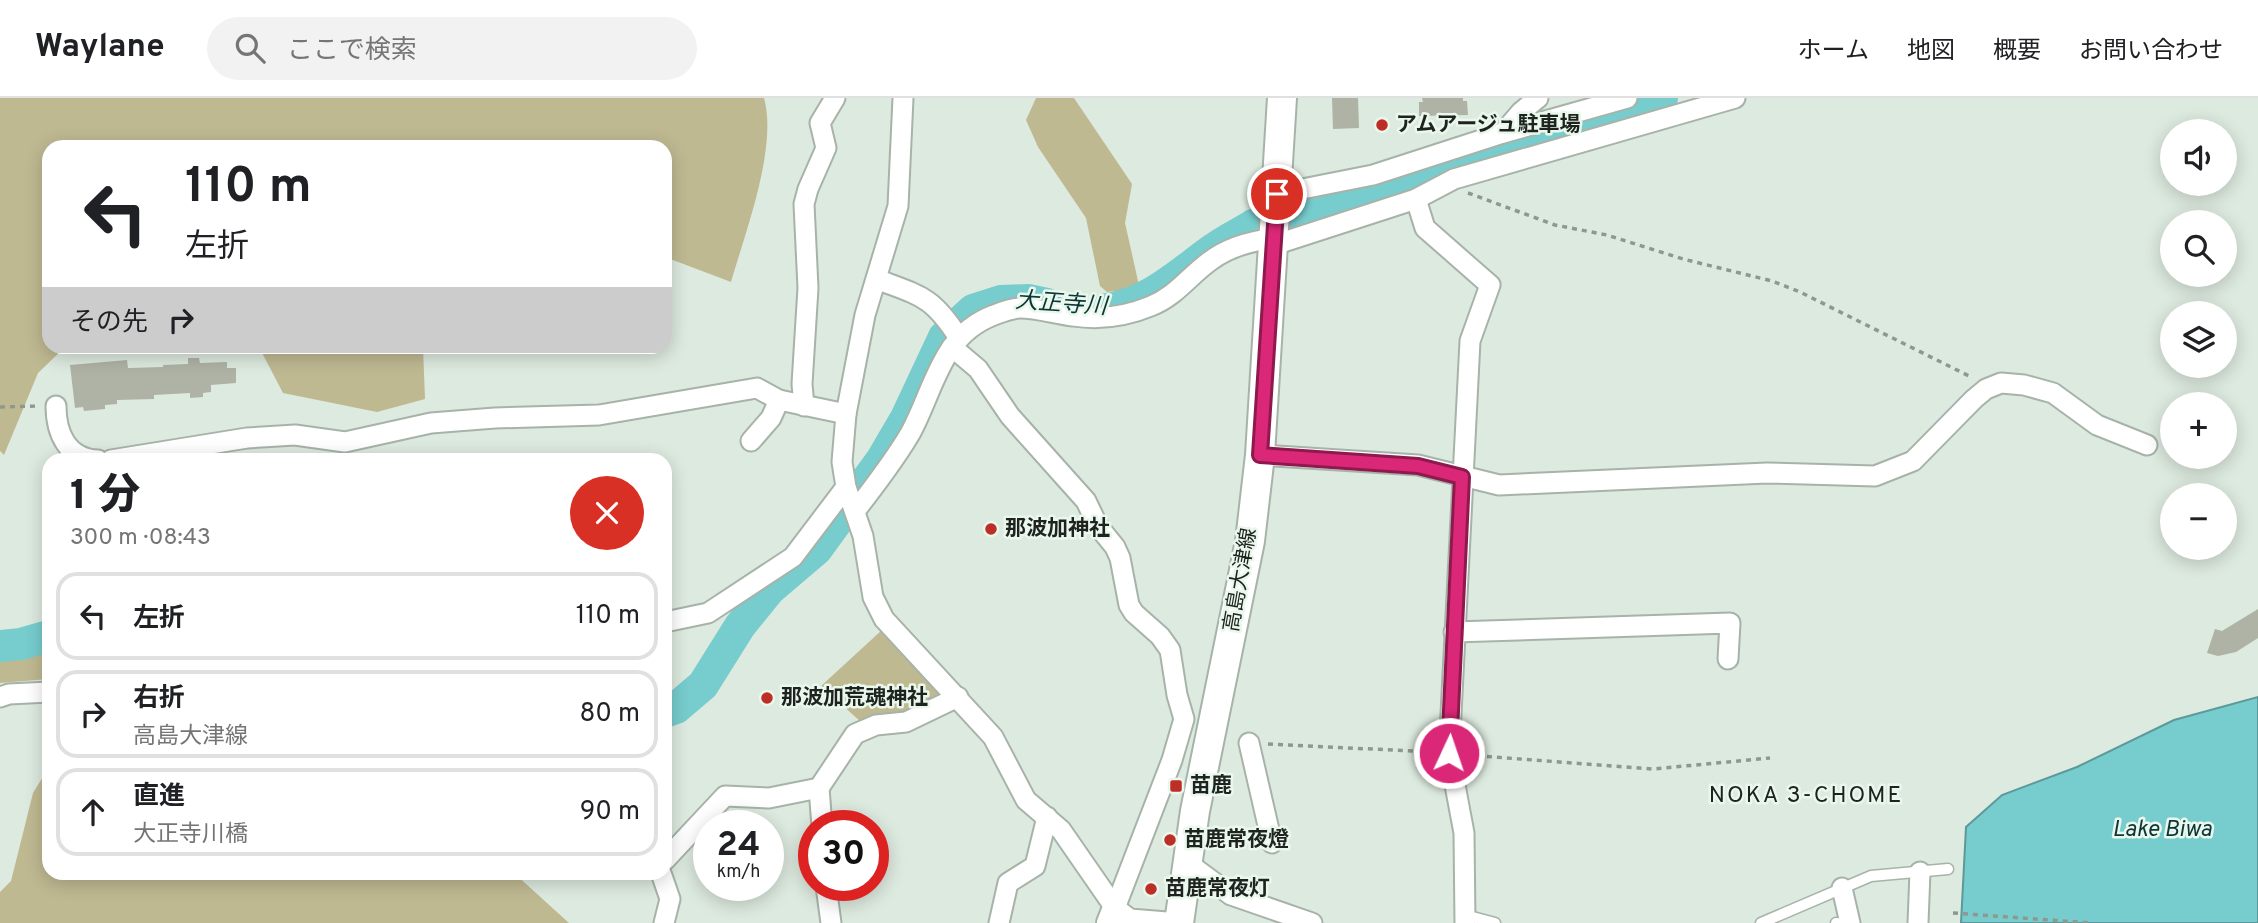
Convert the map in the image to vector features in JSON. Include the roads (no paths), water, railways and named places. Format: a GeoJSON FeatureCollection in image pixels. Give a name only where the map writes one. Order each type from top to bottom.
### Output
{"type":"FeatureCollection","features":[{"type":"Feature","properties":{"kind":"main road","name":"高島大津線"},"geometry":{"type":"LineString","coordinates":[[1179,923],[1195,811],[1250,541],[1260,455],[1282,98]]}},
{"type":"Feature","properties":{"kind":"street"},"geometry":{"type":"LineString","coordinates":[[804,406],[802,384],[808,288],[804,204],[826,148],[820,123],[835,98]]}},
{"type":"Feature","properties":{"kind":"street"},"geometry":{"type":"LineString","coordinates":[[903,98],[898,206],[865,315],[846,414],[842,462],[863,536],[873,597],[884,619],[993,737],[1026,800],[1061,830],[1112,916],[1179,923]]}},
{"type":"Feature","properties":{"kind":"street"},"geometry":{"type":"LineString","coordinates":[[1503,133],[1521,112],[1538,98]]}},
{"type":"Feature","properties":{"kind":"street"},"geometry":{"type":"LineString","coordinates":[[672,620],[708,612],[793,557],[896,456],[911,431],[954,335],[983,319],[1018,308],[1077,317],[1104,318],[1152,306],[1176,293],[1209,261],[1251,241],[1275,223],[1373,175],[1503,133],[1627,98]]}},
{"type":"Feature","properties":{"kind":"street"},"geometry":{"type":"LineString","coordinates":[[1275,223],[1416,199],[1454,179],[1735,98]]}},
{"type":"Feature","properties":{"kind":"street"},"geometry":{"type":"LineString","coordinates":[[1416,199],[1425,228],[1490,285],[1471,341],[1449,753],[1464,834],[1465,919]]}},
{"type":"Feature","properties":{"kind":"street"},"geometry":{"type":"LineString","coordinates":[[876,279],[920,296],[935,305],[1010,416],[1086,501],[1098,526],[1115,547],[1120,558],[1129,605],[1170,650],[1184,719],[1172,760],[1112,916]]}},
{"type":"Feature","properties":{"kind":"street"},"geometry":{"type":"LineString","coordinates":[[1260,455],[1418,466],[1499,485],[1767,473],[1875,476],[1913,461],[1974,399],[1986,389],[2001,383],[2025,385],[2053,393],[2097,425],[2147,445]]}},
{"type":"Feature","properties":{"kind":"street"},"geometry":{"type":"LineString","coordinates":[[179,453],[247,438],[295,435],[345,442],[431,423],[598,415],[757,388],[779,400],[846,414]]}},
{"type":"Feature","properties":{"kind":"street"},"geometry":{"type":"LineString","coordinates":[[751,441],[771,418],[779,400]]}},
{"type":"Feature","properties":{"kind":"street"},"geometry":{"type":"LineString","coordinates":[[55,406],[56,423],[66,444],[76,453]]}},
{"type":"Feature","properties":{"kind":"street"},"geometry":{"type":"LineString","coordinates":[[1454,632],[1730,623],[1728,659]]}},
{"type":"Feature","properties":{"kind":"street"},"geometry":{"type":"LineString","coordinates":[[0,697],[42,692]]}},
{"type":"Feature","properties":{"kind":"street"},"geometry":{"type":"LineString","coordinates":[[821,810],[819,788],[855,734],[876,726],[905,722],[958,697]]}},
{"type":"Feature","properties":{"kind":"street"},"geometry":{"type":"LineString","coordinates":[[1250,743],[1272,843]]}},
{"type":"Feature","properties":{"kind":"street"},"geometry":{"type":"LineString","coordinates":[[672,853],[725,796],[769,798],[819,788]]}},
{"type":"Feature","properties":{"kind":"street"},"geometry":{"type":"LineString","coordinates":[[999,923],[1008,883],[1035,866],[1046,817]]}},
{"type":"Feature","properties":{"kind":"street"},"geometry":{"type":"LineString","coordinates":[[1189,864],[1231,895],[1280,917],[1312,923]]}},
{"type":"Feature","properties":{"kind":"street"},"geometry":{"type":"LineString","coordinates":[[1918,923],[1920,872]]}},
{"type":"Feature","properties":{"kind":"street"},"geometry":{"type":"LineString","coordinates":[[663,880],[670,899],[664,923]]}},
{"type":"Feature","properties":{"kind":"street"},"geometry":{"type":"LineString","coordinates":[[1842,888],[1850,923]]}},
{"type":"Feature","properties":{"kind":"street"},"geometry":{"type":"LineString","coordinates":[[829,901],[831,923]]}},
{"type":"Feature","properties":{"kind":"lane"},"geometry":{"type":"LineString","coordinates":[[1761,923],[1871,876],[1948,869]]}},
{"type":"Feature","properties":{"kind":"lane"},"geometry":{"type":"LineString","coordinates":[[1465,919],[1494,923]]}},
{"type":"Feature","properties":{"kind":"water","name":"Lake Biwa"},"geometry":{"type":"Polygon","coordinates":[[[2258,697],[2258,923],[1961,923],[1966,827],[2002,795],[2077,767],[2174,720],[2258,697]]]}},
{"type":"Feature","properties":{"kind":"waterway","name":"大正寺川"},"geometry":{"type":"LineString","coordinates":[[1102,310],[1119,307],[1148,295],[1253,225],[1546,131],[1662,98]]}},
{"type":"Feature","properties":{"kind":"waterway","name":"大正寺川"},"geometry":{"type":"LineString","coordinates":[[672,709],[703,685],[740,626],[770,589],[817,549],[882,459],[906,418],[944,337],[973,310],[1001,301],[1028,300],[1047,304]]}},
{"type":"Feature","properties":{"kind":"waterway","name":"大正寺川"},"geometry":{"type":"LineString","coordinates":[[0,646],[42,638]]}},
{"type":"Feature","properties":{"kind":"place","name":"アムアージュ駐車場"},"geometry":{"type":"Point","coordinates":[1382,125]}},
{"type":"Feature","properties":{"kind":"place","name":"那波加神社"},"geometry":{"type":"Point","coordinates":[991,529]}},
{"type":"Feature","properties":{"kind":"place","name":"那波加荒魂神社"},"geometry":{"type":"Point","coordinates":[767,698]}},
{"type":"Feature","properties":{"kind":"place","name":"苗鹿"},"geometry":{"type":"Point","coordinates":[1176,786]}},
{"type":"Feature","properties":{"kind":"place","name":"苗鹿常夜燈"},"geometry":{"type":"Point","coordinates":[1170,840]}},
{"type":"Feature","properties":{"kind":"place","name":"苗鹿常夜灯"},"geometry":{"type":"Point","coordinates":[1151,889]}},
{"type":"Feature","properties":{"kind":"district","name":"NOKA 3-CHOME"},"geometry":{"type":"Point","coordinates":[1806,796]}}]}
